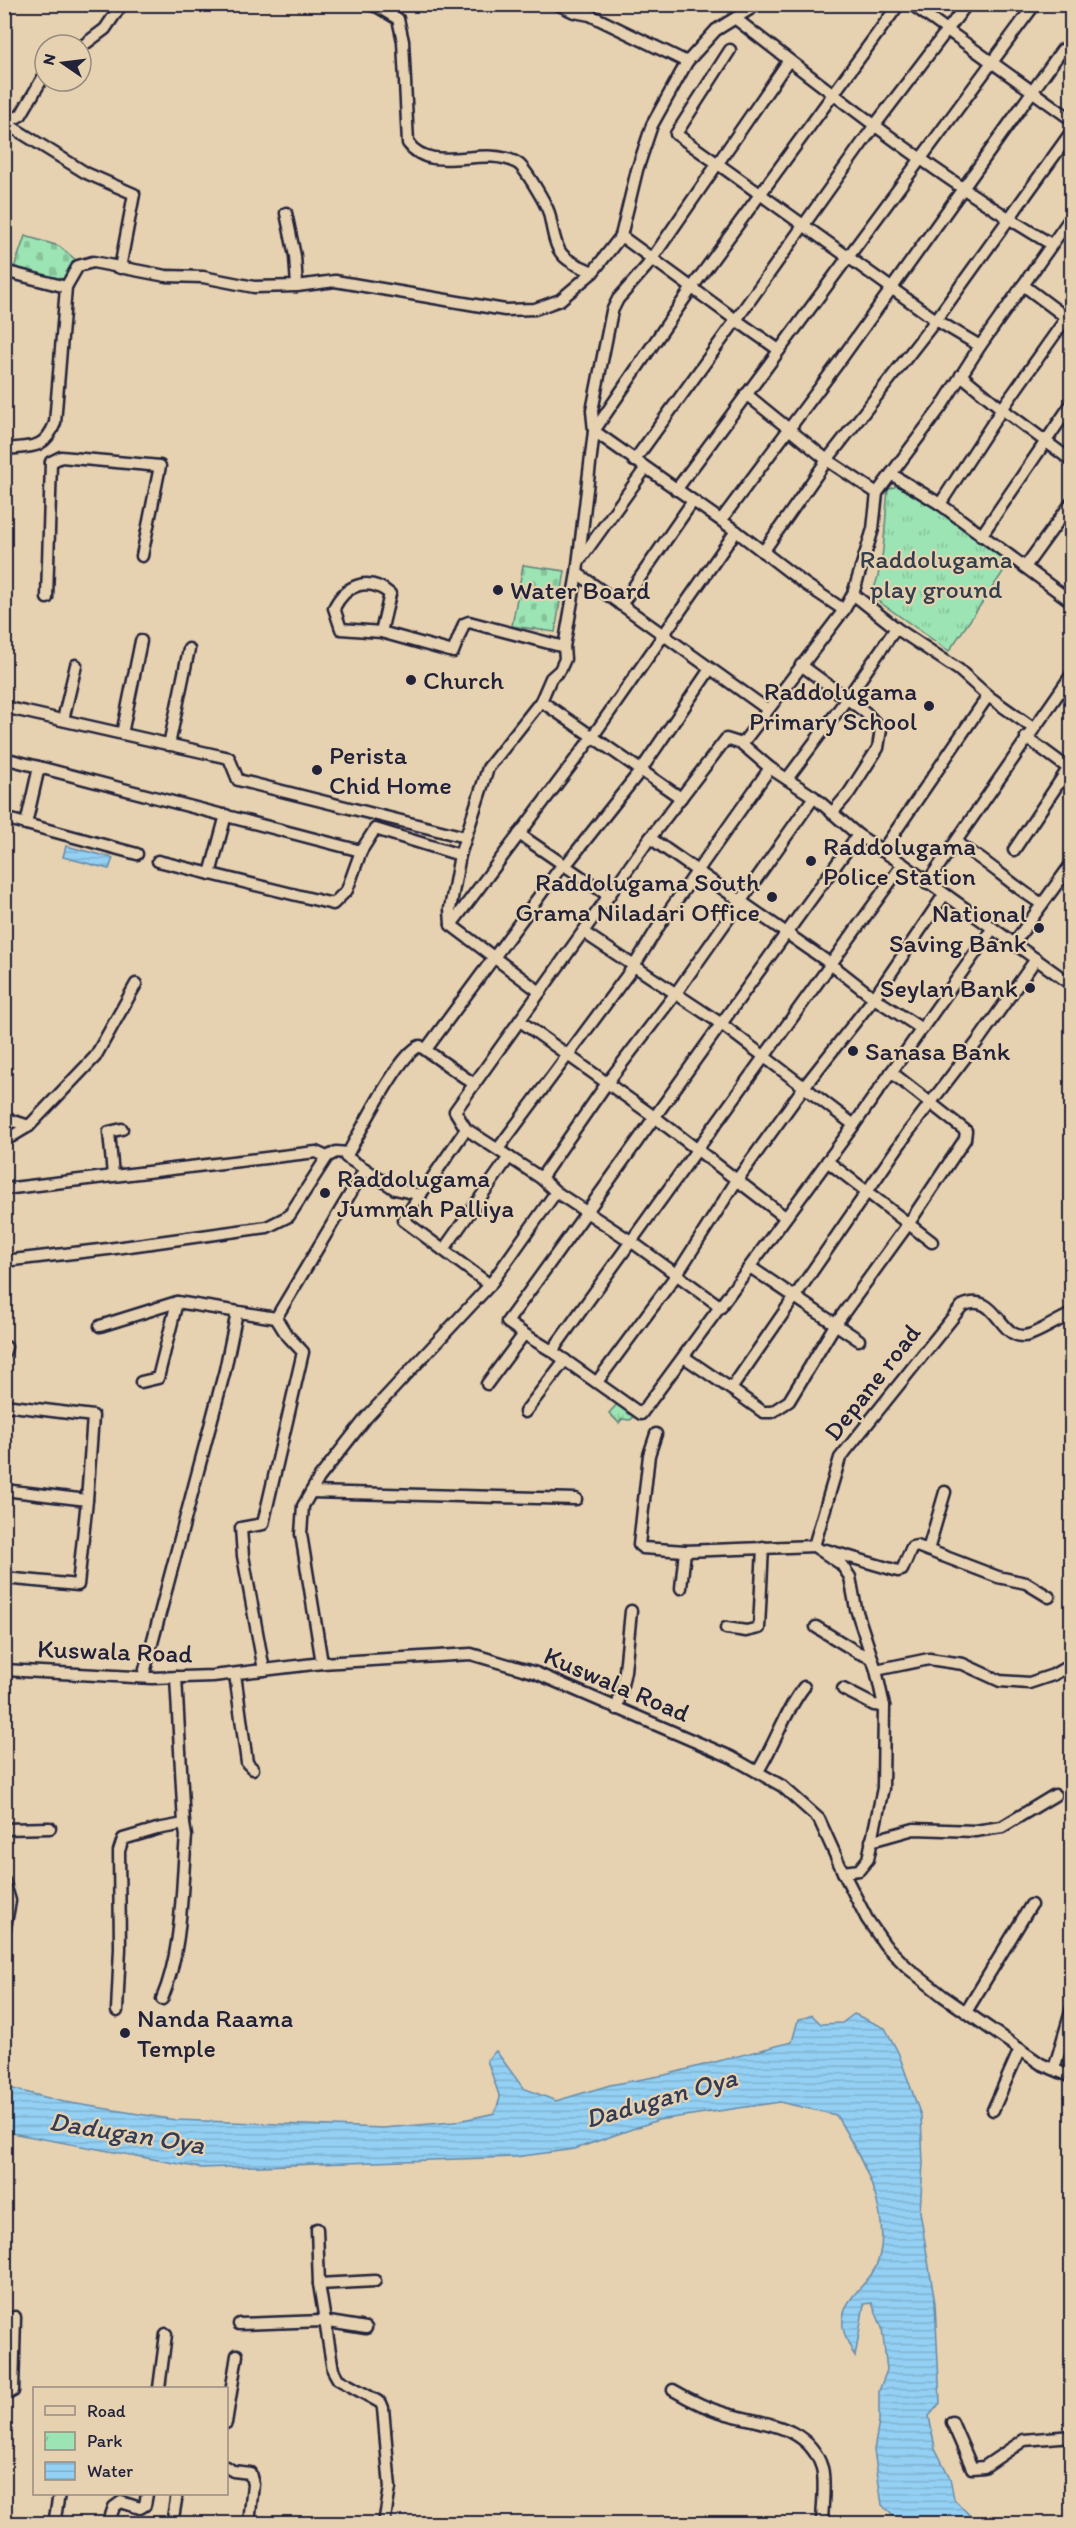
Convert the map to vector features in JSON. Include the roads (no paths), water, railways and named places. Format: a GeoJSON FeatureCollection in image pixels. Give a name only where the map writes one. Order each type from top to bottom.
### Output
{"type":"FeatureCollection","features":[{"type":"Feature","properties":{"kind":"street"},"geometry":{"type":"LineString","coordinates":[[93,38],[105,29],[122,4]]}},
{"type":"Feature","properties":{"kind":"street"},"geometry":{"type":"LineString","coordinates":[[368,4],[398,19],[403,41],[408,143],[414,152],[431,159],[498,155],[520,164],[547,209],[560,252],[569,260],[593,272]]}},
{"type":"Feature","properties":{"kind":"street"},"geometry":{"type":"LineString","coordinates":[[557,4],[574,12],[590,15],[687,62]]}},
{"type":"Feature","properties":{"kind":"street"},"geometry":{"type":"LineString","coordinates":[[4,449],[36,446],[50,437],[55,423],[66,287],[78,266],[93,262],[166,276],[203,277],[254,287],[297,286],[335,281],[505,310],[535,309],[561,300],[593,272],[621,236],[637,170],[652,125],[687,62],[716,30],[758,4]]}},
{"type":"Feature","properties":{"kind":"street"},"geometry":{"type":"LineString","coordinates":[[594,431],[691,289],[899,4]]}},
{"type":"Feature","properties":{"kind":"street"},"geometry":{"type":"LineString","coordinates":[[911,4],[1071,120]]}},
{"type":"Feature","properties":{"kind":"street"},"geometry":{"type":"LineString","coordinates":[[634,461],[875,125],[967,4]]}},
{"type":"Feature","properties":{"kind":"street"},"geometry":{"type":"LineString","coordinates":[[676,490],[1035,4]]}},
{"type":"Feature","properties":{"kind":"street"},"geometry":{"type":"LineString","coordinates":[[736,19],[920,158],[1007,219],[1051,244]]}},
{"type":"Feature","properties":{"kind":"street"},"geometry":{"type":"LineString","coordinates":[[730,50],[676,134],[936,320],[980,346]]}},
{"type":"Feature","properties":{"kind":"street"},"geometry":{"type":"LineString","coordinates":[[721,520],[892,288],[1062,50]]}},
{"type":"Feature","properties":{"kind":"street"},"geometry":{"type":"LineString","coordinates":[[540,992],[451,925],[450,909],[460,855],[488,768],[540,701],[551,678],[561,670],[565,659],[564,647],[577,569],[594,431],[592,411],[612,311],[618,299],[652,258],[789,60]]}},
{"type":"Feature","properties":{"kind":"street"},"geometry":{"type":"LineString","coordinates":[[5,123],[21,115],[34,93]]}},
{"type":"Feature","properties":{"kind":"street"},"geometry":{"type":"LineString","coordinates":[[5,123],[86,172],[134,194],[120,268]]}},
{"type":"Feature","properties":{"kind":"street"},"geometry":{"type":"LineString","coordinates":[[763,552],[827,460],[936,320],[1071,131]]}},
{"type":"Feature","properties":{"kind":"street"},"geometry":{"type":"LineString","coordinates":[[286,213],[295,256],[297,286]]}},
{"type":"Feature","properties":{"kind":"street"},"geometry":{"type":"LineString","coordinates":[[742,744],[844,610],[853,594],[873,529],[877,493],[941,407],[980,346],[1071,216]]}},
{"type":"Feature","properties":{"kind":"street"},"geometry":{"type":"LineString","coordinates":[[621,236],[691,289],[779,350]]}},
{"type":"Feature","properties":{"kind":"street"},"geometry":{"type":"LineString","coordinates":[[4,271],[66,287]]}},
{"type":"Feature","properties":{"kind":"street"},"geometry":{"type":"LineString","coordinates":[[940,504],[1002,409],[1070,317],[1023,285]]}},
{"type":"Feature","properties":{"kind":"street"},"geometry":{"type":"LineString","coordinates":[[962,375],[1002,409],[1071,461]]}},
{"type":"Feature","properties":{"kind":"street"},"geometry":{"type":"LineString","coordinates":[[746,394],[827,460],[877,493]]}},
{"type":"Feature","properties":{"kind":"street"},"geometry":{"type":"LineString","coordinates":[[981,536],[1071,403]]}},
{"type":"Feature","properties":{"kind":"street"},"geometry":{"type":"LineString","coordinates":[[594,431],[844,610]]}},
{"type":"Feature","properties":{"kind":"street"},"geometry":{"type":"LineString","coordinates":[[36,446],[51,462],[47,598]]}},
{"type":"Feature","properties":{"kind":"street"},"geometry":{"type":"LineString","coordinates":[[51,462],[61,457],[160,466],[142,556]]}},
{"type":"Feature","properties":{"kind":"street"},"geometry":{"type":"LineString","coordinates":[[577,569],[645,469]]}},
{"type":"Feature","properties":{"kind":"street"},"geometry":{"type":"LineString","coordinates":[[891,474],[940,504],[1071,602]]}},
{"type":"Feature","properties":{"kind":"street"},"geometry":{"type":"LineString","coordinates":[[621,605],[693,501]]}},
{"type":"Feature","properties":{"kind":"street"},"geometry":{"type":"LineString","coordinates":[[1025,567],[1071,502]]}},
{"type":"Feature","properties":{"kind":"street"},"geometry":{"type":"LineString","coordinates":[[451,925],[593,736],[736,531]]}},
{"type":"Feature","properties":{"kind":"street"},"geometry":{"type":"LineString","coordinates":[[577,569],[621,605],[767,709]]}},
{"type":"Feature","properties":{"kind":"street"},"geometry":{"type":"LineString","coordinates":[[381,632],[390,594],[381,586],[363,583],[340,596],[334,608],[341,629],[381,632],[453,652],[464,624],[469,622],[564,647]]}},
{"type":"Feature","properties":{"kind":"street"},"geometry":{"type":"LineString","coordinates":[[853,594],[896,628],[959,670],[988,696],[1033,728]]}},
{"type":"Feature","properties":{"kind":"street"},"geometry":{"type":"LineString","coordinates":[[787,778],[846,700],[896,628]]}},
{"type":"Feature","properties":{"kind":"street"},"geometry":{"type":"LineString","coordinates":[[122,734],[141,642]]}},
{"type":"Feature","properties":{"kind":"street"},"geometry":{"type":"LineString","coordinates":[[169,745],[189,649]]}},
{"type":"Feature","properties":{"kind":"street"},"geometry":{"type":"LineString","coordinates":[[63,720],[76,664]]}},
{"type":"Feature","properties":{"kind":"street"},"geometry":{"type":"LineString","coordinates":[[801,664],[865,712],[881,729],[878,748],[849,793],[832,813]]}},
{"type":"Feature","properties":{"kind":"street"},"geometry":{"type":"LineString","coordinates":[[427,1048],[564,865],[641,770],[710,669]]}},
{"type":"Feature","properties":{"kind":"street"},"geometry":{"type":"LineString","coordinates":[[927,882],[957,843],[1026,737],[1071,674]]}},
{"type":"Feature","properties":{"kind":"street"},"geometry":{"type":"LineString","coordinates":[[882,851],[988,696]]}},
{"type":"Feature","properties":{"kind":"street"},"geometry":{"type":"LineString","coordinates":[[540,701],[681,798]]}},
{"type":"Feature","properties":{"kind":"street"},"geometry":{"type":"LineString","coordinates":[[4,707],[230,759],[238,780],[465,837]]}},
{"type":"Feature","properties":{"kind":"street"},"geometry":{"type":"LineString","coordinates":[[1014,850],[1070,767],[1026,737]]}},
{"type":"Feature","properties":{"kind":"street"},"geometry":{"type":"LineString","coordinates":[[722,1307],[632,1242],[586,1214],[541,1178],[466,1129],[455,1111],[650,838],[726,739],[742,744],[770,768],[814,797],[858,835],[903,864],[1071,985]]}},
{"type":"Feature","properties":{"kind":"street"},"geometry":{"type":"LineString","coordinates":[[4,758],[361,851]]}},
{"type":"Feature","properties":{"kind":"street"},"geometry":{"type":"LineString","coordinates":[[26,824],[39,767]]}},
{"type":"Feature","properties":{"kind":"street"},"geometry":{"type":"LineString","coordinates":[[498,1149],[634,966],[662,921],[699,872],[770,768]]}},
{"type":"Feature","properties":{"kind":"street"},"geometry":{"type":"LineString","coordinates":[[541,1178],[607,1083],[676,993],[814,797]]}},
{"type":"Feature","properties":{"kind":"street"},"geometry":{"type":"LineString","coordinates":[[210,874],[226,814]]}},
{"type":"Feature","properties":{"kind":"street"},"geometry":{"type":"LineString","coordinates":[[4,818],[137,854]]}},
{"type":"Feature","properties":{"kind":"street"},"geometry":{"type":"LineString","coordinates":[[158,861],[333,904],[347,890],[361,851],[375,830],[460,855]]}},
{"type":"Feature","properties":{"kind":"street"},"geometry":{"type":"LineString","coordinates":[[519,834],[609,896]]}},
{"type":"Feature","properties":{"kind":"street"},"geometry":{"type":"LineString","coordinates":[[858,835],[720,1023],[656,1118],[507,1323],[552,1351],[641,1414],[854,1125],[993,928]]}},
{"type":"Feature","properties":{"kind":"street"},"geometry":{"type":"LineString","coordinates":[[650,838],[832,965],[874,998],[922,1029]]}},
{"type":"Feature","properties":{"kind":"street"},"geometry":{"type":"LineString","coordinates":[[957,843],[971,851],[1016,888],[1042,904]]}},
{"type":"Feature","properties":{"kind":"street"},"geometry":{"type":"LineString","coordinates":[[1014,943],[1071,862]]}},
{"type":"Feature","properties":{"kind":"street"},"geometry":{"type":"LineString","coordinates":[[552,1351],[903,864]]}},
{"type":"Feature","properties":{"kind":"street"},"geometry":{"type":"LineString","coordinates":[[597,1382],[677,1274],[737,1180],[804,1087],[874,998],[944,895]]}},
{"type":"Feature","properties":{"kind":"street"},"geometry":{"type":"LineString","coordinates":[[583,932],[720,1023],[854,1125]]}},
{"type":"Feature","properties":{"kind":"street"},"geometry":{"type":"LineString","coordinates":[[730,1389],[890,1159],[1036,959]]}},
{"type":"Feature","properties":{"kind":"street"},"geometry":{"type":"LineString","coordinates":[[4,1141],[29,1126],[95,1057],[136,984]]}},
{"type":"Feature","properties":{"kind":"street"},"geometry":{"type":"LineString","coordinates":[[520,1021],[656,1118],[785,1217]]}},
{"type":"Feature","properties":{"kind":"street"},"geometry":{"type":"LineString","coordinates":[[421,1195],[395,1189],[346,1157],[402,1063],[415,1047],[427,1048],[474,1084]]}},
{"type":"Feature","properties":{"kind":"street"},"geometry":{"type":"LineString","coordinates":[[684,1357],[763,1412],[772,1412],[789,1401],[835,1325],[909,1223],[965,1139],[966,1131],[891,1072]]}},
{"type":"Feature","properties":{"kind":"street"},"geometry":{"type":"LineString","coordinates":[[4,1118],[29,1126]]}},
{"type":"Feature","properties":{"kind":"street"},"geometry":{"type":"LineString","coordinates":[[113,1176],[109,1132],[122,1129]]}},
{"type":"Feature","properties":{"kind":"street"},"geometry":{"type":"LineString","coordinates":[[466,1129],[403,1220],[490,1285]]}},
{"type":"Feature","properties":{"kind":"street"},"geometry":{"type":"LineString","coordinates":[[4,1189],[316,1152],[327,1157]]}},
{"type":"Feature","properties":{"kind":"street"},"geometry":{"type":"LineString","coordinates":[[4,1261],[267,1227],[289,1216],[327,1157],[336,1152],[348,1153]]}},
{"type":"Feature","properties":{"kind":"street"},"geometry":{"type":"LineString","coordinates":[[444,1249],[509,1157]]}},
{"type":"Feature","properties":{"kind":"street"},"geometry":{"type":"LineString","coordinates":[[827,1161],[932,1242]]}},
{"type":"Feature","properties":{"kind":"street"},"geometry":{"type":"LineString","coordinates":[[276,1318],[366,1169]]}},
{"type":"Feature","properties":{"kind":"street"},"geometry":{"type":"LineString","coordinates":[[322,1663],[301,1534],[303,1506],[319,1478],[366,1418],[490,1285],[556,1192]]}},
{"type":"Feature","properties":{"kind":"street"},"geometry":{"type":"LineString","coordinates":[[750,1268],[859,1340]]}},
{"type":"Feature","properties":{"kind":"street","name":"Depane road"},"geometry":{"type":"LineString","coordinates":[[814,1546],[840,1458],[963,1306],[971,1301],[986,1304],[1011,1333],[1028,1336],[1071,1314]]}},
{"type":"Feature","properties":{"kind":"street"},"geometry":{"type":"LineString","coordinates":[[100,1326],[177,1302],[276,1318]]}},
{"type":"Feature","properties":{"kind":"street"},"geometry":{"type":"LineString","coordinates":[[141,1382],[158,1378],[177,1302]]}},
{"type":"Feature","properties":{"kind":"street"},"geometry":{"type":"LineString","coordinates":[[143,1677],[225,1370],[237,1312]]}},
{"type":"Feature","properties":{"kind":"street"},"geometry":{"type":"LineString","coordinates":[[264,1670],[243,1556],[241,1528],[263,1524],[303,1352],[286,1335],[276,1318]]}},
{"type":"Feature","properties":{"kind":"street"},"geometry":{"type":"LineString","coordinates":[[487,1384],[524,1334]]}},
{"type":"Feature","properties":{"kind":"street"},"geometry":{"type":"LineString","coordinates":[[525,1412],[565,1360]]}},
{"type":"Feature","properties":{"kind":"street"},"geometry":{"type":"LineString","coordinates":[[4,1405],[93,1416],[78,1586],[4,1578]]}},
{"type":"Feature","properties":{"kind":"street"},"geometry":{"type":"LineString","coordinates":[[656,1434],[650,1455],[639,1545],[643,1548],[685,1551],[814,1546],[898,1571],[903,1570],[912,1547],[917,1545],[998,1577],[1026,1583],[1049,1597]]}},
{"type":"Feature","properties":{"kind":"street"},"geometry":{"type":"LineString","coordinates":[[4,1490],[87,1500]]}},
{"type":"Feature","properties":{"kind":"street"},"geometry":{"type":"LineString","coordinates":[[311,1492],[576,1499]]}},
{"type":"Feature","properties":{"kind":"street"},"geometry":{"type":"LineString","coordinates":[[928,1550],[945,1492]]}},
{"type":"Feature","properties":{"kind":"street"},"geometry":{"type":"LineString","coordinates":[[814,1546],[841,1564],[850,1577],[856,1609],[876,1670],[884,1706],[883,1788],[867,1859],[859,1870],[843,1872]]}},
{"type":"Feature","properties":{"kind":"street"},"geometry":{"type":"LineString","coordinates":[[726,1628],[746,1631],[759,1628],[763,1547]]}},
{"type":"Feature","properties":{"kind":"street"},"geometry":{"type":"LineString","coordinates":[[681,1588],[685,1551]]}},
{"type":"Feature","properties":{"kind":"street"},"geometry":{"type":"LineString","coordinates":[[617,1709],[626,1671],[631,1611]]}},
{"type":"Feature","properties":{"kind":"street"},"geometry":{"type":"LineString","coordinates":[[816,1627],[857,1652],[872,1658]]}},
{"type":"Feature","properties":{"kind":"street","name":"Kuswala Road"},"geometry":{"type":"LineString","coordinates":[[4,1670],[176,1677],[235,1674],[322,1663],[471,1654],[536,1673],[758,1771],[782,1786],[819,1819],[867,1919],[885,1946],[908,1968],[966,2012],[1041,2064],[1071,2077]]}},
{"type":"Feature","properties":{"kind":"street"},"geometry":{"type":"LineString","coordinates":[[876,1670],[929,1659],[963,1664],[1000,1681],[1029,1683],[1053,1675],[1071,1664]]}},
{"type":"Feature","properties":{"kind":"street"},"geometry":{"type":"LineString","coordinates":[[235,1674],[247,1763],[253,1769]]}},
{"type":"Feature","properties":{"kind":"street"},"geometry":{"type":"LineString","coordinates":[[162,1999],[170,1978],[175,1950],[186,1836],[176,1677]]}},
{"type":"Feature","properties":{"kind":"street"},"geometry":{"type":"LineString","coordinates":[[758,1771],[772,1748],[797,1696],[804,1687]]}},
{"type":"Feature","properties":{"kind":"street"},"geometry":{"type":"LineString","coordinates":[[843,1689],[874,1705],[884,1706]]}},
{"type":"Feature","properties":{"kind":"street"},"geometry":{"type":"LineString","coordinates":[[871,1841],[914,1829],[975,1831],[1002,1827],[1055,1795]]}},
{"type":"Feature","properties":{"kind":"street"},"geometry":{"type":"LineString","coordinates":[[117,2011],[120,1948],[119,1851],[123,1839],[184,1824]]}},
{"type":"Feature","properties":{"kind":"street"},"geometry":{"type":"LineString","coordinates":[[4,1828],[50,1827]]}},
{"type":"Feature","properties":{"kind":"street"},"geometry":{"type":"LineString","coordinates":[[4,1881],[10,1901],[4,1933]]}},
{"type":"Feature","properties":{"kind":"street"},"geometry":{"type":"LineString","coordinates":[[966,2012],[1031,1905]]}},
{"type":"Feature","properties":{"kind":"street"},"geometry":{"type":"LineString","coordinates":[[1054,2069],[1071,2008]]}},
{"type":"Feature","properties":{"kind":"street"},"geometry":{"type":"LineString","coordinates":[[993,2110],[1020,2049]]}},
{"type":"Feature","properties":{"kind":"street"},"geometry":{"type":"LineString","coordinates":[[317,2229],[323,2321],[333,2370],[338,2379],[381,2403],[384,2408],[390,2488],[384,2523]]}},
{"type":"Feature","properties":{"kind":"street"},"geometry":{"type":"LineString","coordinates":[[319,2284],[375,2281]]}},
{"type":"Feature","properties":{"kind":"street"},"geometry":{"type":"LineString","coordinates":[[4,2396],[13,2391],[15,2317]]}},
{"type":"Feature","properties":{"kind":"street"},"geometry":{"type":"LineString","coordinates":[[239,2324],[323,2321],[366,2328]]}},
{"type":"Feature","properties":{"kind":"street"},"geometry":{"type":"LineString","coordinates":[[159,2387],[166,2334]]}},
{"type":"Feature","properties":{"kind":"street"},"geometry":{"type":"LineString","coordinates":[[228,2411],[237,2355]]}},
{"type":"Feature","properties":{"kind":"street"},"geometry":{"type":"LineString","coordinates":[[673,2390],[694,2402],[725,2414],[787,2428],[812,2448],[822,2469],[822,2523]]}},
{"type":"Feature","properties":{"kind":"street"},"geometry":{"type":"LineString","coordinates":[[952,2422],[972,2468],[984,2467],[1024,2440],[1071,2436]]}},
{"type":"Feature","properties":{"kind":"street"},"geometry":{"type":"LineString","coordinates":[[228,2468],[250,2473],[253,2484],[249,2523]]}},
{"type":"Feature","properties":{"kind":"street"},"geometry":{"type":"LineString","coordinates":[[54,2523],[59,2495]]}},
{"type":"Feature","properties":{"kind":"street"},"geometry":{"type":"LineString","coordinates":[[108,2523],[114,2507],[121,2502],[140,2508],[146,2505],[147,2495]]}},
{"type":"Feature","properties":{"kind":"street"},"geometry":{"type":"LineString","coordinates":[[172,2523],[177,2495]]}},
{"type":"Feature","properties":{"kind":"water"},"geometry":{"type":"Polygon","coordinates":[[[66,846],[113,858],[109,869],[63,857],[66,846]]]}},
{"type":"Feature","properties":{"kind":"water","name":"Dadugan Oya"},"geometry":{"type":"Polygon","coordinates":[[[854,2014],[885,2028],[898,2052],[921,2116],[923,2163],[920,2212],[935,2303],[940,2403],[929,2416],[935,2448],[950,2478],[954,2499],[975,2521],[984,2523],[900,2523],[882,2505],[874,2450],[879,2422],[879,2391],[887,2370],[882,2328],[872,2303],[864,2304],[855,2357],[843,2327],[846,2307],[869,2278],[878,2261],[881,2224],[872,2185],[855,2148],[836,2115],[780,2102],[658,2120],[575,2149],[515,2157],[201,2168],[5,2132],[5,2087],[64,2102],[176,2120],[383,2128],[454,2122],[495,2113],[500,2098],[487,2060],[496,2051],[523,2088],[556,2101],[610,2085],[665,2075],[792,2042],[798,2020],[812,2015],[821,2024],[842,2023],[854,2014]]]}},
{"type":"Feature","properties":{"kind":"place","name":"Water Board"},"geometry":{"type":"Point","coordinates":[498,590]}},
{"type":"Feature","properties":{"kind":"place","name":"Church"},"geometry":{"type":"Point","coordinates":[411,680]}},
{"type":"Feature","properties":{"kind":"place","name":"Raddolugama Primary School"},"geometry":{"type":"Point","coordinates":[929,706]}},
{"type":"Feature","properties":{"kind":"place","name":"Perista Chid Home"},"geometry":{"type":"Point","coordinates":[317,770]}},
{"type":"Feature","properties":{"kind":"place","name":"Raddolugama Police Station"},"geometry":{"type":"Point","coordinates":[811,861]}},
{"type":"Feature","properties":{"kind":"place","name":"Raddolugama South Grama Niladari Office"},"geometry":{"type":"Point","coordinates":[772,897]}},
{"type":"Feature","properties":{"kind":"place","name":"National Saving Bank"},"geometry":{"type":"Point","coordinates":[1039,928]}},
{"type":"Feature","properties":{"kind":"place","name":"Seylan Bank"},"geometry":{"type":"Point","coordinates":[1030,988]}},
{"type":"Feature","properties":{"kind":"place","name":"Sanasa Bank"},"geometry":{"type":"Point","coordinates":[853,1051]}},
{"type":"Feature","properties":{"kind":"place","name":"Raddolugama Jummah Palliya"},"geometry":{"type":"Point","coordinates":[325,1193]}},
{"type":"Feature","properties":{"kind":"place","name":"Nanda Raama Temple"},"geometry":{"type":"Point","coordinates":[125,2033]}},
{"type":"Feature","properties":{"kind":"park label","name":"Raddolugama play ground"},"geometry":{"type":"Point","coordinates":[936,574]}}]}
